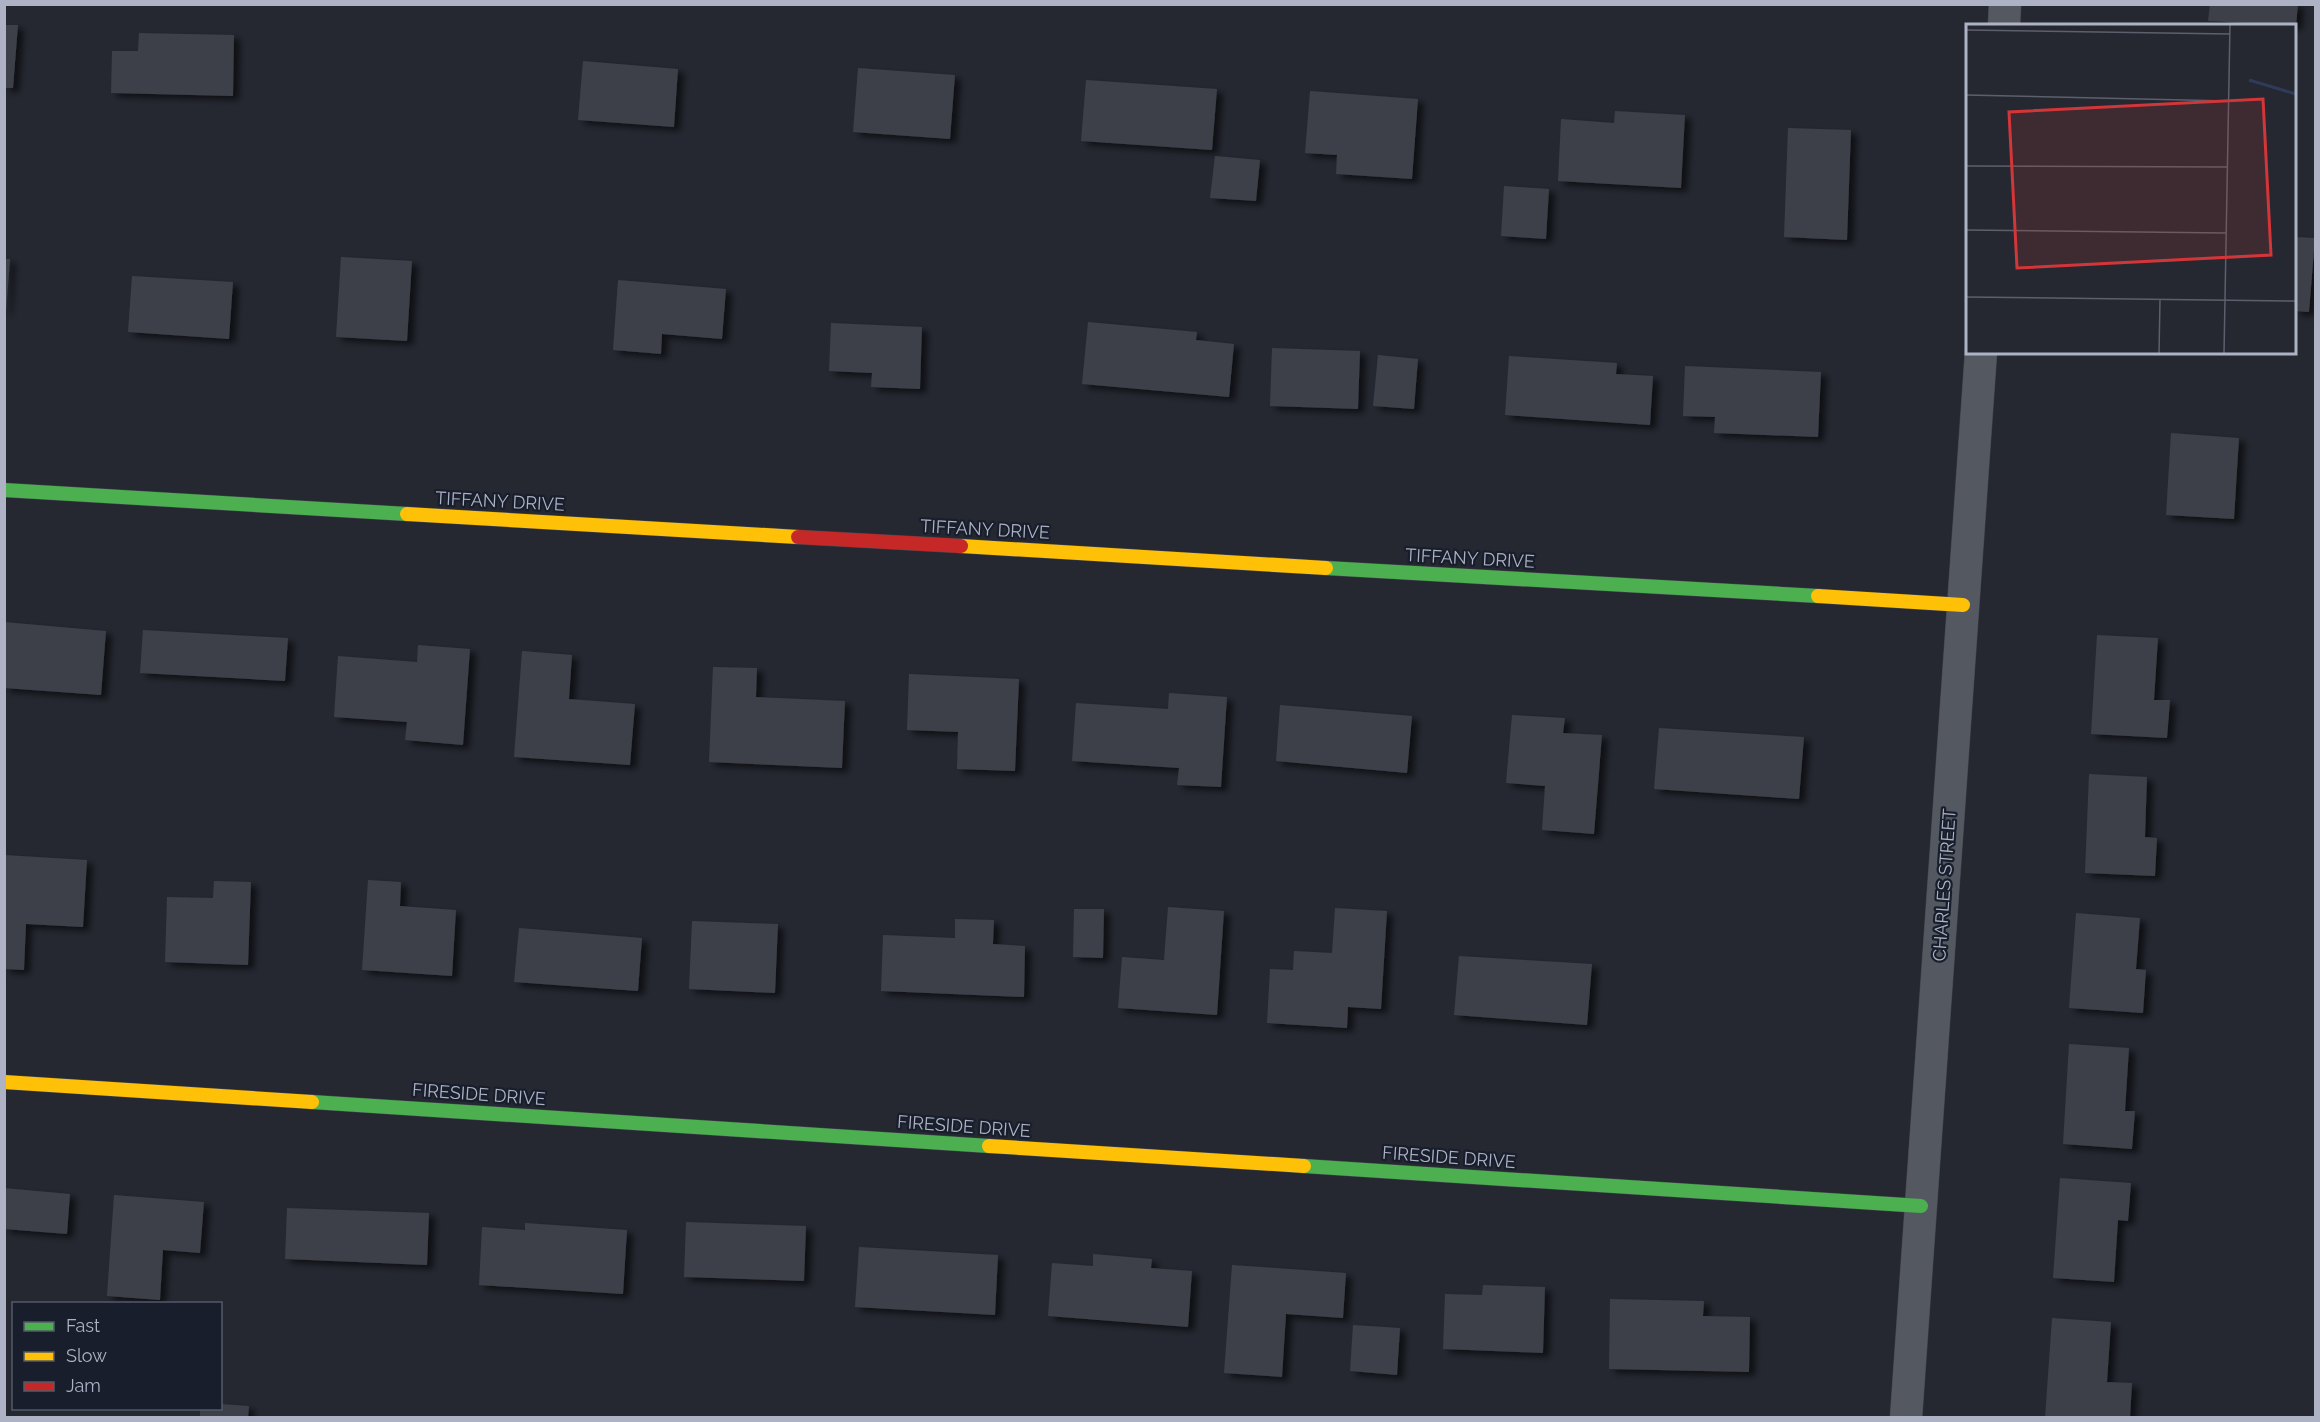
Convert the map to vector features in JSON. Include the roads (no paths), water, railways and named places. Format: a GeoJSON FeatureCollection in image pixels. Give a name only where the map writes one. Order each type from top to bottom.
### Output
{"type":"FeatureCollection","features":[{"type":"Feature","properties":{"kind":"street"},"geometry":{"type":"LineString","coordinates":[[2004,24],[2006,4]]}},
{"type":"Feature","properties":{"kind":"street","name":"CHARLES STREET"},"geometry":{"type":"LineString","coordinates":[[1906,1418],[1981,354]]}},
{"type":"Feature","properties":{"kind":"street","name":"TIFFANY DRIVE"},"geometry":{"type":"LineString","coordinates":[[4,490],[1963,604]]}},
{"type":"Feature","properties":{"kind":"street","name":"FIRESIDE DRIVE"},"geometry":{"type":"LineString","coordinates":[[4,1082],[1921,1206]]}}]}
